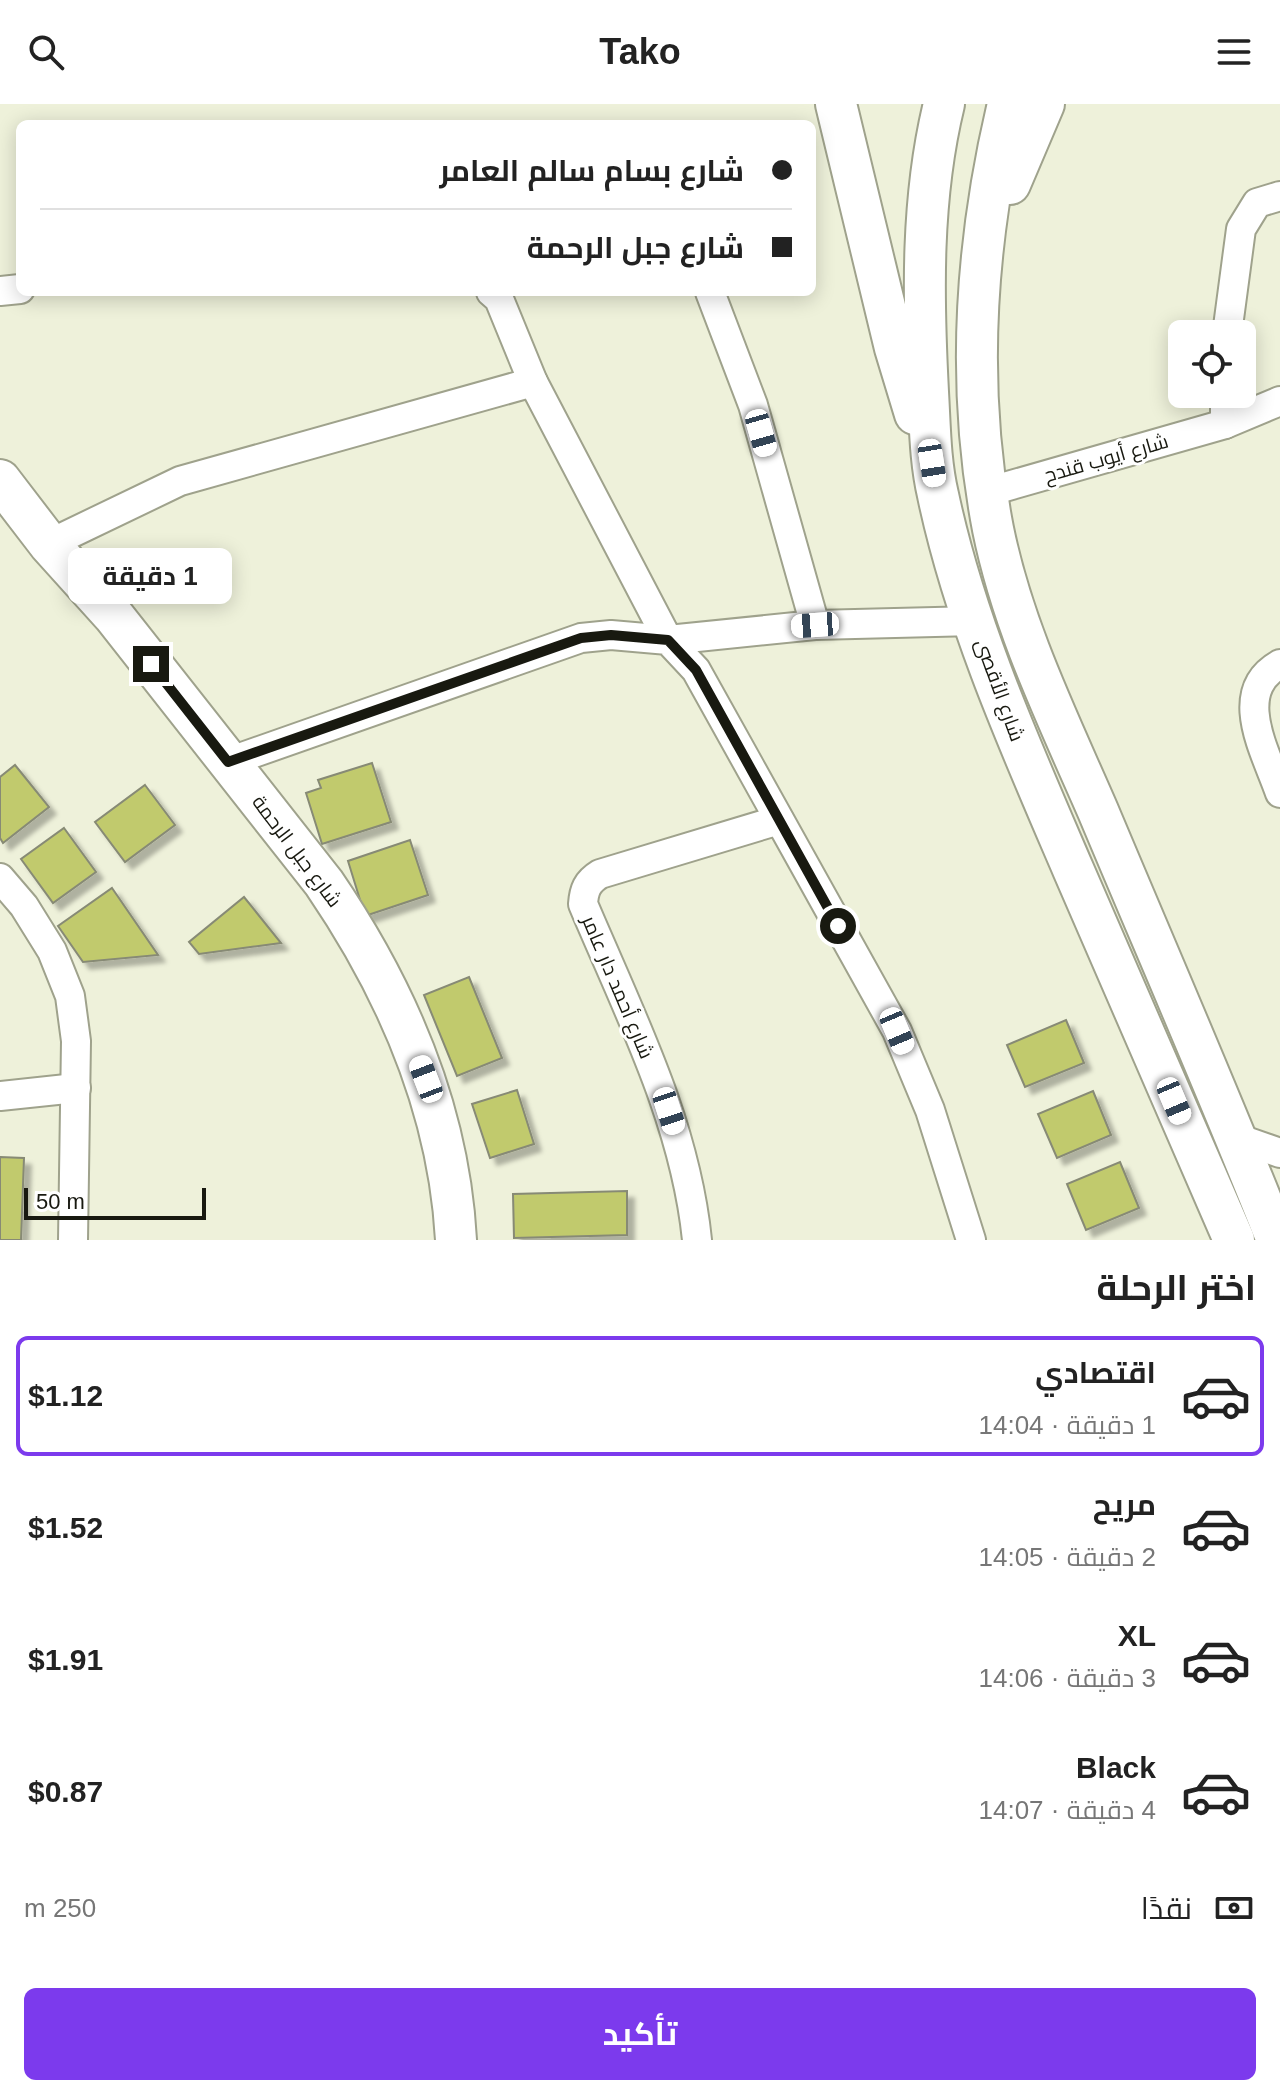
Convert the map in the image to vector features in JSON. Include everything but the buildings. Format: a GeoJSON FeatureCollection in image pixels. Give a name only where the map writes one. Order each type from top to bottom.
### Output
{"type":"FeatureCollection","features":[{"type":"Feature","properties":{"kind":"main road"},"geometry":{"type":"LineString","coordinates":[[836,104],[895,348],[932,463]]}},
{"type":"Feature","properties":{"kind":"main road","name":"شارع الأقصى"},"geometry":{"type":"LineString","coordinates":[[944,104],[930,179],[925,240],[925,336],[932,463],[950,543],[1029,768],[1234,1240]]}},
{"type":"Feature","properties":{"kind":"main road","name":"شارع الأقصى"},"geometry":{"type":"LineString","coordinates":[[1008,104],[991,192],[977,320],[977,407],[987,492],[1005,579],[1027,645],[1278,1238]]}},
{"type":"Feature","properties":{"kind":"main road"},"geometry":{"type":"LineString","coordinates":[[984,255],[1025,142],[1044,104]]}},
{"type":"Feature","properties":{"kind":"main road","name":"شارع جبل الرحمة"},"geometry":{"type":"LineString","coordinates":[[0,480],[49,544],[113,615],[324,883],[387,988],[426,1079],[438,1122],[456,1240]]}},
{"type":"Feature","properties":{"kind":"street"},"geometry":{"type":"LineString","coordinates":[[1229,320],[1241,229],[1257,203],[1280,196]]}},
{"type":"Feature","properties":{"kind":"street"},"geometry":{"type":"LineString","coordinates":[[496,296],[533,382],[668,640],[696,670],[897,1031],[930,1110],[971,1240]]}},
{"type":"Feature","properties":{"kind":"street"},"geometry":{"type":"LineString","coordinates":[[712,296],[753,405],[815,625]]}},
{"type":"Feature","properties":{"kind":"street"},"geometry":{"type":"LineString","coordinates":[[49,544],[180,481],[533,382]]}},
{"type":"Feature","properties":{"kind":"street","name":"شارع أيوب قندح"},"geometry":{"type":"LineString","coordinates":[[987,492],[1225,424],[1280,401]]}},
{"type":"Feature","properties":{"kind":"street"},"geometry":{"type":"LineString","coordinates":[[1225,408],[1225,424]]}},
{"type":"Feature","properties":{"kind":"street"},"geometry":{"type":"LineString","coordinates":[[228,762],[581,638],[611,635],[668,640],[815,625],[975,621]]}},
{"type":"Feature","properties":{"kind":"street"},"geometry":{"type":"LineString","coordinates":[[1280,664],[1259,681],[1253,707],[1280,793]]}},
{"type":"Feature","properties":{"kind":"street","name":"شارع أحمد دار عامر"},"geometry":{"type":"LineString","coordinates":[[697,1240],[692,1192],[669,1111],[583,904],[584,892],[591,880],[600,874],[779,820]]}},
{"type":"Feature","properties":{"kind":"street"},"geometry":{"type":"LineString","coordinates":[[0,878],[24,906],[52,951],[70,996],[76,1041],[73,1240]]}},
{"type":"Feature","properties":{"kind":"street"},"geometry":{"type":"LineString","coordinates":[[0,1096],[76,1088]]}},
{"type":"Feature","properties":{"kind":"street"},"geometry":{"type":"LineString","coordinates":[[1237,1138],[1280,1153]]}},
{"type":"Feature","properties":{"kind":"route"},"geometry":{"type":"LineString","coordinates":[[151,664],[228,762],[581,638],[611,635],[668,640],[696,670],[838,926]]}}]}
